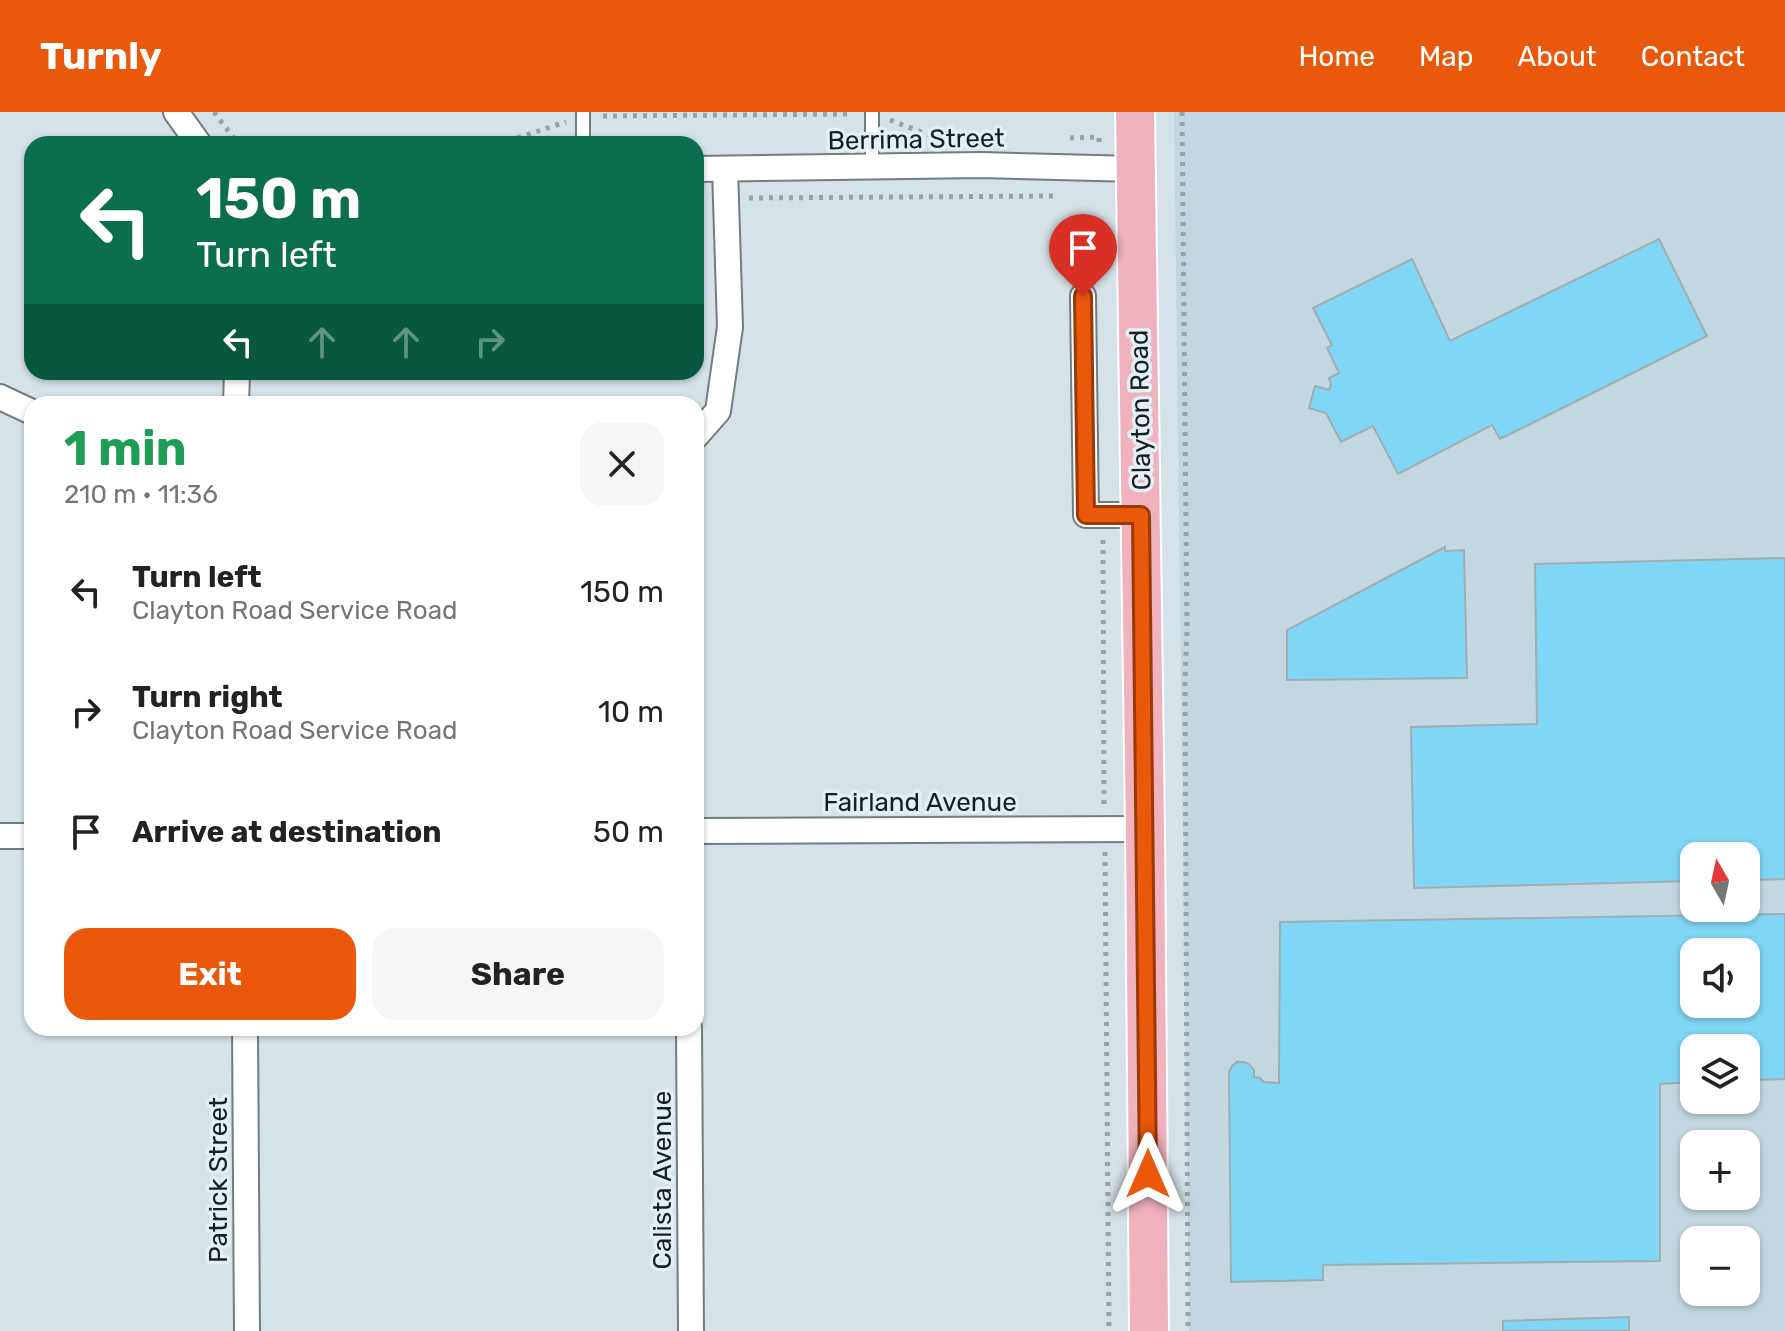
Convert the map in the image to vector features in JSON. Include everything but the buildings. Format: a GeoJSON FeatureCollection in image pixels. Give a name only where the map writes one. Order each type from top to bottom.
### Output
{"type":"FeatureCollection","features":[{"type":"Feature","properties":{"kind":"main road","name":"Clayton Road"},"geometry":{"type":"LineString","coordinates":[[1135,112],[1118,169],[1141,515],[1149,1331]]}},
{"type":"Feature","properties":{"kind":"street"},"geometry":{"type":"LineString","coordinates":[[176,112],[193,136]]}},
{"type":"Feature","properties":{"kind":"street","name":"Berrima Street"},"geometry":{"type":"LineString","coordinates":[[704,169],[981,165],[1118,169]]}},
{"type":"Feature","properties":{"kind":"street"},"geometry":{"type":"LineString","coordinates":[[704,427],[718,411],[730,327],[725,169]]}},
{"type":"Feature","properties":{"kind":"street"},"geometry":{"type":"LineString","coordinates":[[1083,296],[1086,515],[1141,515]]}},
{"type":"Feature","properties":{"kind":"street"},"geometry":{"type":"LineString","coordinates":[[0,397],[24,408]]}},
{"type":"Feature","properties":{"kind":"street","name":"Fairland Avenue"},"geometry":{"type":"LineString","coordinates":[[704,831],[1145,829]]}},
{"type":"Feature","properties":{"kind":"street"},"geometry":{"type":"LineString","coordinates":[[0,836],[24,836]]}},
{"type":"Feature","properties":{"kind":"street","name":"Patrick Street"},"geometry":{"type":"LineString","coordinates":[[245,1036],[247,1331]]}},
{"type":"Feature","properties":{"kind":"street","name":"Calista Avenue"},"geometry":{"type":"LineString","coordinates":[[689,1036],[691,1331]]}},
{"type":"Feature","properties":{"kind":"lane"},"geometry":{"type":"LineString","coordinates":[[872,113],[872,167]]}},
{"type":"Feature","properties":{"kind":"lane"},"geometry":{"type":"LineString","coordinates":[[583,114],[583,136]]}},
{"type":"Feature","properties":{"kind":"path"},"geometry":{"type":"LineString","coordinates":[[214,112],[232,136]]}},
{"type":"Feature","properties":{"kind":"path"},"geometry":{"type":"LineString","coordinates":[[1182,112],[1187,612],[1188,1331]]}},
{"type":"Feature","properties":{"kind":"path"},"geometry":{"type":"LineString","coordinates":[[522,136],[583,114],[872,113],[946,141]]}},
{"type":"Feature","properties":{"kind":"path"},"geometry":{"type":"LineString","coordinates":[[1068,138],[1099,137],[1118,169]]}},
{"type":"Feature","properties":{"kind":"path"},"geometry":{"type":"LineString","coordinates":[[726,198],[1069,196]]}},
{"type":"Feature","properties":{"kind":"path"},"geometry":{"type":"LineString","coordinates":[[1102,515],[1109,1331]]}},
{"type":"Feature","properties":{"kind":"shaded area"},"geometry":{"type":"Polygon","coordinates":[[[1174,112],[1785,112],[1785,1331],[1189,1331],[1174,112]]]}},
{"type":"Feature","properties":{"kind":"route"},"geometry":{"type":"LineString","coordinates":[[1083,296],[1086,515],[1141,515],[1148,1174]]}}]}
